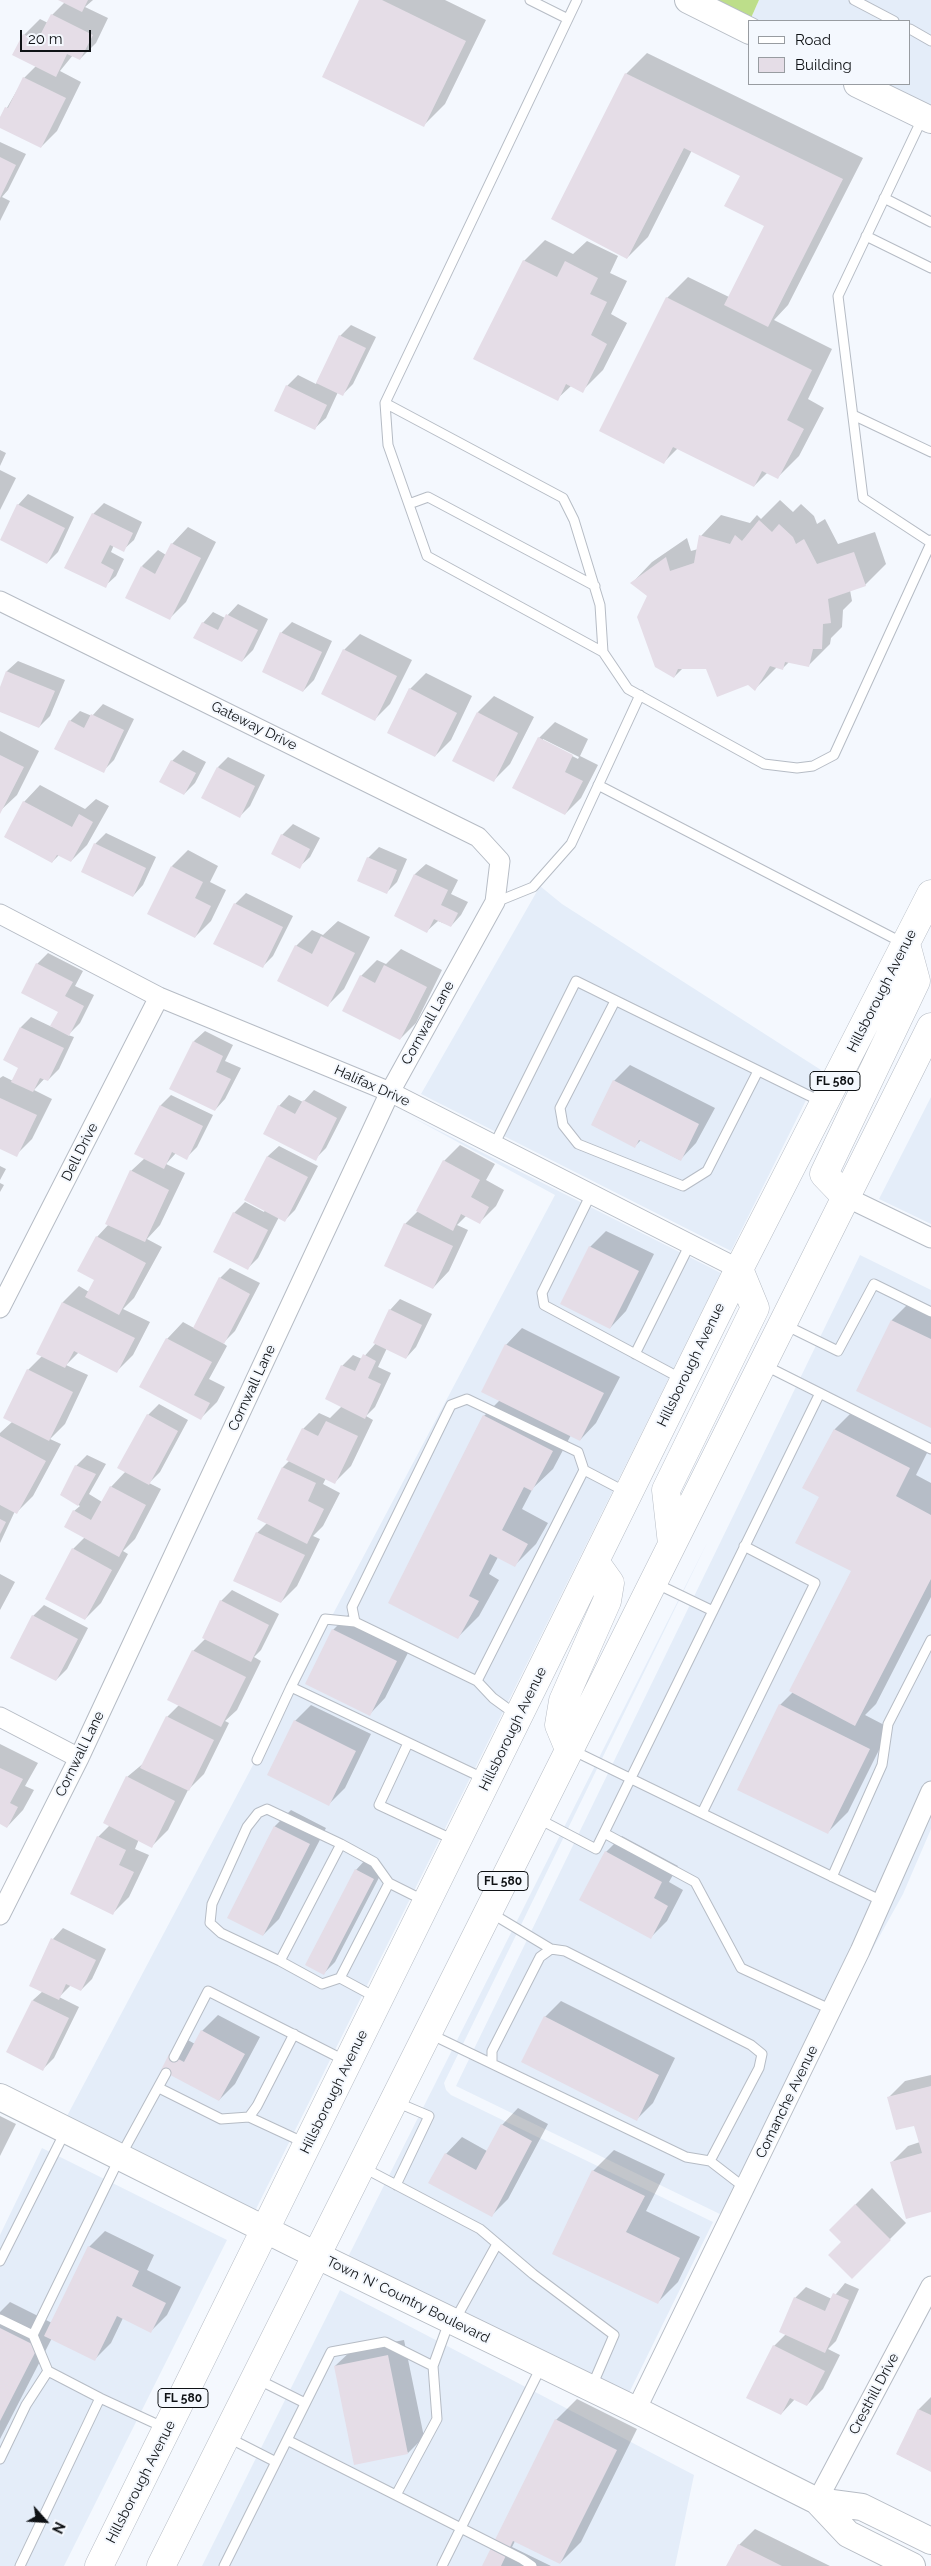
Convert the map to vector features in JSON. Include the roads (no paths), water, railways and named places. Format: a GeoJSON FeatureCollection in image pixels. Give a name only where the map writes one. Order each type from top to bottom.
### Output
{"type":"FeatureCollection","features":[{"type":"Feature","properties":{"kind":"main road","name":"Hillsborough Avenue"},"geometry":{"type":"LineString","coordinates":[[99,2566],[520,1717],[739,1269],[931,894]]}},
{"type":"Feature","properties":{"kind":"main road"},"geometry":{"type":"LineString","coordinates":[[846,1197],[824,1174],[916,981],[906,944]]}},
{"type":"Feature","properties":{"kind":"main road","name":"FL 580"},"geometry":{"type":"LineString","coordinates":[[161,2566],[931,1027]]}},
{"type":"Feature","properties":{"kind":"main road"},"geometry":{"type":"LineString","coordinates":[[672,1544],[666,1490],[755,1308],[739,1269]]}},
{"type":"Feature","properties":{"kind":"main road"},"geometry":{"type":"LineString","coordinates":[[569,1749],[558,1725],[563,1701],[606,1600],[610,1583],[595,1562]]}},
{"type":"Feature","properties":{"kind":"street"},"geometry":{"type":"LineString","coordinates":[[688,0],[748,30]]}},
{"type":"Feature","properties":{"kind":"street"},"geometry":{"type":"LineString","coordinates":[[859,85],[927,119]]}},
{"type":"Feature","properties":{"kind":"street","name":"Gateway Drive"},"geometry":{"type":"LineString","coordinates":[[0,601],[478,837],[500,861]]}},
{"type":"Feature","properties":{"kind":"street","name":"Cornwall Lane"},"geometry":{"type":"LineString","coordinates":[[0,1915],[79,1758],[390,1092],[496,902],[500,861]]}},
{"type":"Feature","properties":{"kind":"street","name":"Halifax Drive"},"geometry":{"type":"LineString","coordinates":[[0,914],[159,997],[390,1092],[739,1269]]}},
{"type":"Feature","properties":{"kind":"street","name":"Dell Drive"},"geometry":{"type":"LineString","coordinates":[[0,1308],[159,997]]}},
{"type":"Feature","properties":{"kind":"street"},"geometry":{"type":"LineString","coordinates":[[846,1197],[931,1238]]}},
{"type":"Feature","properties":{"kind":"street"},"geometry":{"type":"LineString","coordinates":[[0,1717],[79,1758]]}},
{"type":"Feature","properties":{"kind":"street","name":"Comanche Avenue"},"geometry":{"type":"LineString","coordinates":[[636,2410],[832,2010],[931,1791]]}},
{"type":"Feature","properties":{"kind":"street","name":"Town 'N' Country Boulevard"},"geometry":{"type":"LineString","coordinates":[[0,2096],[316,2255],[636,2410],[818,2501],[862,2507],[931,2541]]}},
{"type":"Feature","properties":{"kind":"street","name":"Cresthill Drive"},"geometry":{"type":"LineString","coordinates":[[818,2501],[931,2286]]}},
{"type":"Feature","properties":{"kind":"street","name":"Town 'N' Country Boulevard"},"geometry":{"type":"LineString","coordinates":[[818,2501],[848,2534],[912,2566]]}},
{"type":"Feature","properties":{"kind":"lane"},"geometry":{"type":"LineString","coordinates":[[530,0],[568,18]]}},
{"type":"Feature","properties":{"kind":"lane"},"geometry":{"type":"LineString","coordinates":[[577,0],[385,403],[388,445],[428,556],[603,652],[628,689],[764,764],[796,768],[813,766],[834,755],[931,541],[863,498],[838,296],[884,198],[927,119]]}},
{"type":"Feature","properties":{"kind":"lane"},"geometry":{"type":"LineString","coordinates":[[854,0],[892,20]]}},
{"type":"Feature","properties":{"kind":"lane"},"geometry":{"type":"LineString","coordinates":[[911,30],[931,41]]}},
{"type":"Feature","properties":{"kind":"lane"},"geometry":{"type":"LineString","coordinates":[[884,198],[931,222]]}},
{"type":"Feature","properties":{"kind":"lane"},"geometry":{"type":"LineString","coordinates":[[866,236],[931,268]]}},
{"type":"Feature","properties":{"kind":"lane"},"geometry":{"type":"LineString","coordinates":[[385,403],[563,498],[574,520],[600,606],[603,652]]}},
{"type":"Feature","properties":{"kind":"lane"},"geometry":{"type":"LineString","coordinates":[[853,415],[931,452]]}},
{"type":"Feature","properties":{"kind":"lane"},"geometry":{"type":"LineString","coordinates":[[409,504],[428,497],[594,586]]}},
{"type":"Feature","properties":{"kind":"lane"},"geometry":{"type":"LineString","coordinates":[[496,902],[533,887],[571,844],[640,695]]}},
{"type":"Feature","properties":{"kind":"lane"},"geometry":{"type":"LineString","coordinates":[[598,785],[906,944]]}},
{"type":"Feature","properties":{"kind":"lane"},"geometry":{"type":"LineString","coordinates":[[494,1144],[576,982],[824,1103]]}},
{"type":"Feature","properties":{"kind":"lane"},"geometry":{"type":"LineString","coordinates":[[615,1001],[560,1108],[563,1125],[578,1144],[683,1186],[708,1172],[758,1071]]}},
{"type":"Feature","properties":{"kind":"lane"},"geometry":{"type":"LineString","coordinates":[[591,1194],[542,1293],[544,1305],[684,1380]]}},
{"type":"Feature","properties":{"kind":"lane"},"geometry":{"type":"LineString","coordinates":[[635,1354],[690,1244]]}},
{"type":"Feature","properties":{"kind":"lane"},"geometry":{"type":"LineString","coordinates":[[782,1324],[838,1352],[874,1284],[931,1312]]}},
{"type":"Feature","properties":{"kind":"lane"},"geometry":{"type":"LineString","coordinates":[[762,1364],[931,1449]]}},
{"type":"Feature","properties":{"kind":"lane"},"geometry":{"type":"LineString","coordinates":[[535,1817],[596,1849],[820,1393]]}},
{"type":"Feature","properties":{"kind":"lane"},"geometry":{"type":"LineString","coordinates":[[356,1622],[352,1607],[451,1406],[467,1399],[578,1452],[584,1470],[629,1493]]}},
{"type":"Feature","properties":{"kind":"lane"},"geometry":{"type":"LineString","coordinates":[[477,1681],[584,1470]]}},
{"type":"Feature","properties":{"kind":"lane"},"geometry":{"type":"LineString","coordinates":[[702,1813],[815,1583],[744,1546]]}},
{"type":"Feature","properties":{"kind":"lane"},"geometry":{"type":"LineString","coordinates":[[653,1582],[713,1611]]}},
{"type":"Feature","properties":{"kind":"lane"},"geometry":{"type":"LineString","coordinates":[[256,1760],[325,1619],[356,1622],[477,1681],[493,1698],[520,1717]]}},
{"type":"Feature","properties":{"kind":"lane"},"geometry":{"type":"LineString","coordinates":[[832,1877],[882,1765],[888,1724],[931,1640]]}},
{"type":"Feature","properties":{"kind":"lane"},"geometry":{"type":"LineString","coordinates":[[291,1687],[488,1780]]}},
{"type":"Feature","properties":{"kind":"lane"},"geometry":{"type":"LineString","coordinates":[[408,1743],[378,1804],[457,1842]]}},
{"type":"Feature","properties":{"kind":"lane"},"geometry":{"type":"LineString","coordinates":[[569,1749],[882,1901]]}},
{"type":"Feature","properties":{"kind":"lane"},"geometry":{"type":"LineString","coordinates":[[389,1883],[340,1978],[322,1984],[280,1961],[221,1933],[210,1923],[212,1904],[247,1826],[258,1812],[267,1808],[374,1862],[389,1883],[428,1902]]}},
{"type":"Feature","properties":{"kind":"lane"},"geometry":{"type":"LineString","coordinates":[[604,1834],[695,1882],[741,1968],[832,2010]]}},
{"type":"Feature","properties":{"kind":"lane"},"geometry":{"type":"LineString","coordinates":[[280,1961],[341,1844]]}},
{"type":"Feature","properties":{"kind":"lane"},"geometry":{"type":"LineString","coordinates":[[488,1912],[551,1949],[565,1951],[574,1955],[751,2045],[762,2054],[759,2068],[710,2161]]}},
{"type":"Feature","properties":{"kind":"lane"},"geometry":{"type":"LineString","coordinates":[[492,2062],[492,2050],[540,1957],[551,1949]]}},
{"type":"Feature","properties":{"kind":"lane"},"geometry":{"type":"LineString","coordinates":[[340,1978],[380,1999]]}},
{"type":"Feature","properties":{"kind":"lane"},"geometry":{"type":"LineString","coordinates":[[174,2057],[208,1991],[348,2063]]}},
{"type":"Feature","properties":{"kind":"lane"},"geometry":{"type":"LineString","coordinates":[[427,2033],[492,2062],[686,2157],[710,2161],[745,2188]]}},
{"type":"Feature","properties":{"kind":"lane"},"geometry":{"type":"LineString","coordinates":[[249,2117],[257,2106],[294,2034]]}},
{"type":"Feature","properties":{"kind":"lane"},"geometry":{"type":"LineString","coordinates":[[33,2335],[120,2157],[166,2073]]}},
{"type":"Feature","properties":{"kind":"lane"},"geometry":{"type":"LineString","coordinates":[[158,2088],[220,2119],[249,2117],[308,2145]]}},
{"type":"Feature","properties":{"kind":"lane"},"geometry":{"type":"LineString","coordinates":[[393,2101],[429,2116],[396,2185]]}},
{"type":"Feature","properties":{"kind":"lane"},"geometry":{"type":"LineString","coordinates":[[0,2261],[66,2130]]}},
{"type":"Feature","properties":{"kind":"lane"},"geometry":{"type":"LineString","coordinates":[[361,2166],[480,2229],[533,2274],[614,2335],[591,2388]]}},
{"type":"Feature","properties":{"kind":"lane"},"geometry":{"type":"LineString","coordinates":[[396,2495],[437,2419],[433,2366],[452,2321],[497,2244]]}},
{"type":"Feature","properties":{"kind":"lane"},"geometry":{"type":"LineString","coordinates":[[0,2319],[33,2335],[48,2371],[167,2429]]}},
{"type":"Feature","properties":{"kind":"lane"},"geometry":{"type":"LineString","coordinates":[[224,2566],[331,2352],[385,2342],[433,2366]]}},
{"type":"Feature","properties":{"kind":"lane"},"geometry":{"type":"LineString","coordinates":[[442,2566],[542,2365]]}},
{"type":"Feature","properties":{"kind":"lane"},"geometry":{"type":"LineString","coordinates":[[0,2459],[26,2405],[48,2371]]}},
{"type":"Feature","properties":{"kind":"lane"},"geometry":{"type":"LineString","coordinates":[[255,2378],[306,2403]]}},
{"type":"Feature","properties":{"kind":"lane"},"geometry":{"type":"LineString","coordinates":[[20,2566],[100,2398]]}},
{"type":"Feature","properties":{"kind":"lane"},"geometry":{"type":"LineString","coordinates":[[226,2436],[276,2462]]}},
{"type":"Feature","properties":{"kind":"lane"},"geometry":{"type":"LineString","coordinates":[[287,2440],[532,2566]]}}]}
